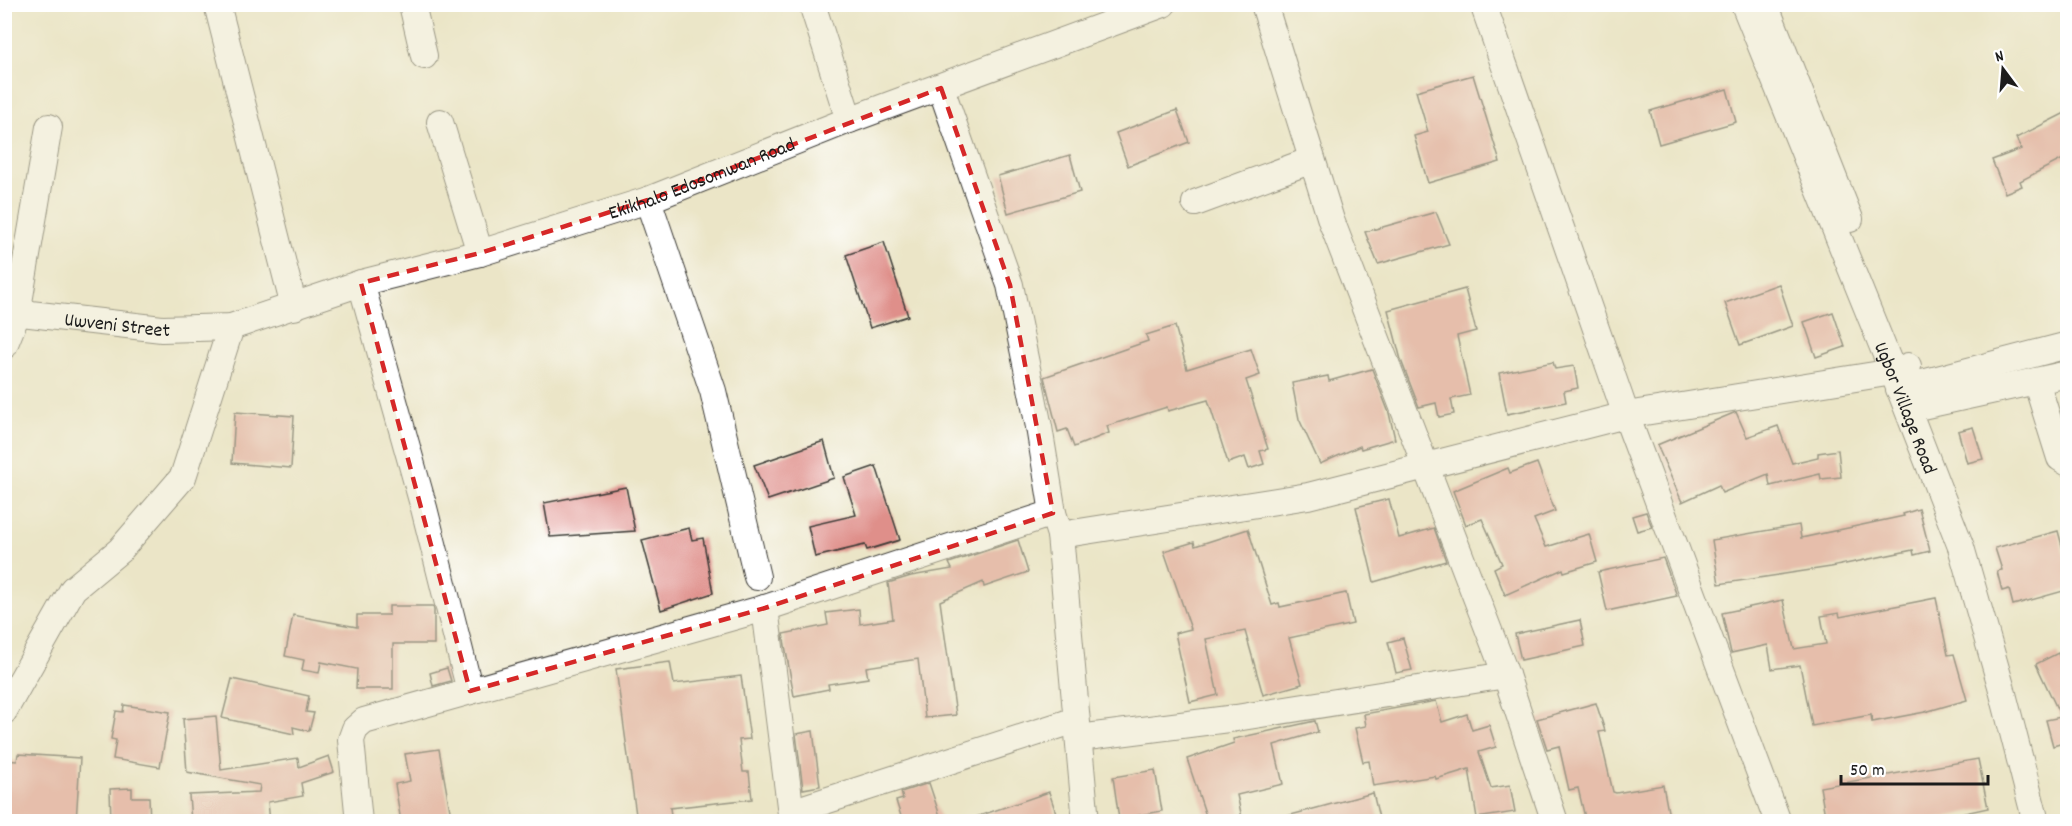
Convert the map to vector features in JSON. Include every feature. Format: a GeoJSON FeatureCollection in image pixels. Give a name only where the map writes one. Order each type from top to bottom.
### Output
{"type":"FeatureCollection","features":[{"type":"Feature","properties":{"kind":"street"},"geometry":{"type":"LineString","coordinates":[[217,4],[294,307]]}},
{"type":"Feature","properties":{"kind":"street"},"geometry":{"type":"LineString","coordinates":[[412,4],[424,56]]}},
{"type":"Feature","properties":{"kind":"street"},"geometry":{"type":"LineString","coordinates":[[812,4],[849,120]]}},
{"type":"Feature","properties":{"kind":"street","name":"Ekikhalo Edosomwan Road"},"geometry":{"type":"LineString","coordinates":[[231,327],[361,283],[480,253],[648,200],[849,120],[941,88],[1163,4]]}},
{"type":"Feature","properties":{"kind":"street"},"geometry":{"type":"LineString","coordinates":[[1264,4],[1331,220],[1506,675],[1555,822]]}},
{"type":"Feature","properties":{"kind":"street"},"geometry":{"type":"LineString","coordinates":[[1483,4],[1626,415],[1778,822]]}},
{"type":"Feature","properties":{"kind":"street","name":"Ugbor Village Road"},"geometry":{"type":"LineString","coordinates":[[1744,4],[1908,388]]}},
{"type":"Feature","properties":{"kind":"street","name":"Ugbor Village Road"},"geometry":{"type":"LineString","coordinates":[[1765,4],[1908,388],[1961,547],[2001,686],[2030,821]]}},
{"type":"Feature","properties":{"kind":"street"},"geometry":{"type":"LineString","coordinates":[[941,88],[1010,285],[1039,427],[1056,524],[1086,822]]}},
{"type":"Feature","properties":{"kind":"street"},"geometry":{"type":"LineString","coordinates":[[440,122],[480,253]]}},
{"type":"Feature","properties":{"kind":"street"},"geometry":{"type":"LineString","coordinates":[[4,346],[49,127]]}},
{"type":"Feature","properties":{"kind":"street"},"geometry":{"type":"LineString","coordinates":[[1195,203],[1312,160]]}},
{"type":"Feature","properties":{"kind":"street"},"geometry":{"type":"LineString","coordinates":[[648,200],[713,391],[757,577]]}},
{"type":"Feature","properties":{"kind":"street"},"geometry":{"type":"LineString","coordinates":[[361,283],[424,508],[470,691]]}},
{"type":"Feature","properties":{"kind":"street","name":"Uwveni Street"},"geometry":{"type":"LineString","coordinates":[[11,313],[162,329],[231,327]]}},
{"type":"Feature","properties":{"kind":"street"},"geometry":{"type":"LineString","coordinates":[[4,711],[73,589],[120,550],[183,477],[231,327]]}},
{"type":"Feature","properties":{"kind":"street"},"geometry":{"type":"LineString","coordinates":[[1908,388],[2067,345]]}},
{"type":"Feature","properties":{"kind":"street"},"geometry":{"type":"LineString","coordinates":[[359,822],[351,752],[354,729],[364,721],[1056,524],[1308,496],[1626,415],[1908,388],[2036,381],[2067,374]]}},
{"type":"Feature","properties":{"kind":"street"},"geometry":{"type":"LineString","coordinates":[[2036,381],[2060,458],[2067,463]]}},
{"type":"Feature","properties":{"kind":"street"},"geometry":{"type":"LineString","coordinates":[[765,608],[791,817],[1077,729],[1236,718],[1506,675]]}},
{"type":"Feature","properties":{"kind":"highlighted area"},"geometry":{"type":"Polygon","coordinates":[[[941,88],[1010,285],[1053,513],[765,608],[470,691],[361,283],[480,253],[648,200],[941,88]]]}},
{"type":"Feature","properties":{"kind":"building"},"geometry":{"type":"Polygon","coordinates":[[[1473,75],[1500,162],[1428,183],[1414,136],[1428,132],[1416,91],[1473,75]]]}},
{"type":"Feature","properties":{"kind":"building"},"geometry":{"type":"Polygon","coordinates":[[[1727,89],[1736,122],[1659,144],[1650,111],[1727,89]]]}},
{"type":"Feature","properties":{"kind":"building"},"geometry":{"type":"Polygon","coordinates":[[[1177,110],[1189,142],[1128,166],[1116,133],[1177,110]]]}},
{"type":"Feature","properties":{"kind":"building"},"geometry":{"type":"Polygon","coordinates":[[[2067,112],[2067,157],[2020,181],[2022,186],[2005,193],[1992,160],[2021,149],[2016,138],[2067,112]]]}},
{"type":"Feature","properties":{"kind":"building"},"geometry":{"type":"Polygon","coordinates":[[[1070,155],[1080,192],[1008,213],[998,176],[1070,155]]]}},
{"type":"Feature","properties":{"kind":"building"},"geometry":{"type":"Polygon","coordinates":[[[1436,212],[1449,244],[1378,264],[1365,232],[1436,212]]]}},
{"type":"Feature","properties":{"kind":"building"},"geometry":{"type":"Polygon","coordinates":[[[884,242],[908,316],[870,328],[846,255],[884,242]]]}},
{"type":"Feature","properties":{"kind":"building"},"geometry":{"type":"Polygon","coordinates":[[[1779,284],[1793,326],[1740,345],[1725,303],[1779,284]]]}},
{"type":"Feature","properties":{"kind":"building"},"geometry":{"type":"Polygon","coordinates":[[[1465,289],[1476,331],[1457,336],[1470,395],[1451,399],[1454,414],[1439,417],[1436,403],[1419,407],[1401,360],[1388,310],[1465,289]]]}},
{"type":"Feature","properties":{"kind":"building"},"geometry":{"type":"Polygon","coordinates":[[[1833,312],[1845,347],[1816,357],[1804,322],[1833,312]]]}},
{"type":"Feature","properties":{"kind":"building"},"geometry":{"type":"Polygon","coordinates":[[[1175,326],[1187,369],[1251,349],[1260,375],[1246,380],[1268,449],[1260,451],[1264,464],[1249,469],[1245,457],[1228,463],[1208,400],[1168,411],[1167,407],[1107,426],[1109,433],[1074,447],[1067,429],[1058,432],[1044,377],[1148,341],[1146,335],[1175,326]]]}},
{"type":"Feature","properties":{"kind":"building"},"geometry":{"type":"Polygon","coordinates":[[[1553,362],[1555,369],[1574,366],[1578,388],[1564,391],[1566,402],[1507,414],[1499,373],[1553,362]]]}},
{"type":"Feature","properties":{"kind":"building"},"geometry":{"type":"Polygon","coordinates":[[[1372,369],[1389,413],[1395,439],[1361,449],[1360,446],[1320,464],[1299,419],[1292,383],[1328,376],[1329,381],[1372,369]]]}},
{"type":"Feature","properties":{"kind":"building"},"geometry":{"type":"Polygon","coordinates":[[[235,412],[294,416],[291,468],[232,463],[235,412]]]}},
{"type":"Feature","properties":{"kind":"building"},"geometry":{"type":"Polygon","coordinates":[[[1736,412],[1747,437],[1778,426],[1792,463],[1818,457],[1818,453],[1838,450],[1841,477],[1821,479],[1820,474],[1770,486],[1768,474],[1722,493],[1719,485],[1682,502],[1657,445],[1736,412]]]}},
{"type":"Feature","properties":{"kind":"building"},"geometry":{"type":"Polygon","coordinates":[[[1973,427],[1983,459],[1967,463],[1958,431],[1973,427]]]}},
{"type":"Feature","properties":{"kind":"building"},"geometry":{"type":"Polygon","coordinates":[[[824,441],[834,478],[768,500],[754,465],[824,441]]]}},
{"type":"Feature","properties":{"kind":"building"},"geometry":{"type":"Polygon","coordinates":[[[1537,463],[1555,511],[1534,519],[1546,547],[1589,534],[1597,562],[1564,572],[1563,569],[1505,595],[1494,568],[1502,564],[1482,519],[1466,525],[1453,491],[1508,468],[1510,473],[1537,463]]]}},
{"type":"Feature","properties":{"kind":"building"},"geometry":{"type":"Polygon","coordinates":[[[876,466],[900,540],[867,550],[865,545],[815,557],[808,526],[856,515],[844,477],[876,466]]]}},
{"type":"Feature","properties":{"kind":"building"},"geometry":{"type":"Polygon","coordinates":[[[626,487],[635,531],[550,537],[544,503],[626,487]]]}},
{"type":"Feature","properties":{"kind":"building"},"geometry":{"type":"Polygon","coordinates":[[[1389,499],[1399,538],[1434,528],[1446,561],[1374,582],[1356,507],[1389,499]]]}},
{"type":"Feature","properties":{"kind":"building"},"geometry":{"type":"Polygon","coordinates":[[[1919,509],[1930,551],[1914,555],[1913,550],[1831,567],[1719,584],[1712,540],[1799,525],[1801,538],[1904,516],[1903,514],[1919,509]]]}},
{"type":"Feature","properties":{"kind":"building"},"geometry":{"type":"Polygon","coordinates":[[[1646,512],[1652,527],[1637,531],[1632,516],[1646,512]]]}},
{"type":"Feature","properties":{"kind":"building"},"geometry":{"type":"Polygon","coordinates":[[[689,528],[692,540],[703,538],[713,593],[661,610],[642,540],[689,528]]]}},
{"type":"Feature","properties":{"kind":"building"},"geometry":{"type":"Polygon","coordinates":[[[1248,529],[1272,605],[1279,603],[1280,607],[1346,593],[1353,624],[1289,638],[1302,684],[1263,695],[1245,631],[1206,639],[1218,695],[1190,702],[1175,633],[1191,629],[1164,551],[1194,542],[1195,546],[1248,529]]]}},
{"type":"Feature","properties":{"kind":"building"},"geometry":{"type":"Polygon","coordinates":[[[2058,531],[2067,564],[2067,590],[2013,605],[2009,589],[2002,591],[1997,571],[2002,570],[1995,548],[2058,531]]]}},
{"type":"Feature","properties":{"kind":"building"},"geometry":{"type":"Polygon","coordinates":[[[1018,540],[1028,572],[984,587],[983,582],[940,601],[956,715],[925,718],[918,659],[866,667],[868,678],[828,684],[829,689],[794,696],[783,634],[828,625],[826,613],[859,609],[860,624],[893,619],[888,583],[911,576],[952,569],[949,563],[1018,540]]]}},
{"type":"Feature","properties":{"kind":"building"},"geometry":{"type":"Polygon","coordinates":[[[1663,558],[1677,596],[1607,611],[1598,572],[1663,558]]]}},
{"type":"Feature","properties":{"kind":"building"},"geometry":{"type":"Polygon","coordinates":[[[1936,598],[1948,655],[1954,654],[1967,700],[1925,712],[1872,722],[1871,715],[1812,726],[1800,665],[1772,669],[1768,645],[1731,653],[1722,613],[1783,600],[1794,649],[1826,644],[1821,616],[1839,613],[1840,617],[1936,598]]]}},
{"type":"Feature","properties":{"kind":"building"},"geometry":{"type":"Polygon","coordinates":[[[389,606],[433,606],[434,610],[434,644],[393,644],[393,689],[356,689],[357,669],[321,662],[319,673],[302,670],[304,660],[285,656],[293,615],[357,627],[357,615],[389,615],[389,606]]]}},
{"type":"Feature","properties":{"kind":"building"},"geometry":{"type":"Polygon","coordinates":[[[1580,620],[1585,646],[1521,660],[1515,634],[1580,620]]]}},
{"type":"Feature","properties":{"kind":"building"},"geometry":{"type":"Polygon","coordinates":[[[1403,638],[1412,670],[1396,673],[1388,642],[1403,638]]]}},
{"type":"Feature","properties":{"kind":"building"},"geometry":{"type":"Polygon","coordinates":[[[2058,653],[2061,661],[2067,658],[2067,742],[2053,746],[2046,720],[2061,717],[2036,664],[2058,653]]]}},
{"type":"Feature","properties":{"kind":"building"},"geometry":{"type":"Polygon","coordinates":[[[670,662],[674,684],[741,676],[750,739],[739,740],[743,772],[749,772],[752,799],[670,808],[672,822],[637,822],[616,669],[670,662]]]}},
{"type":"Feature","properties":{"kind":"building"},"geometry":{"type":"Polygon","coordinates":[[[447,668],[451,681],[433,686],[430,673],[447,668]]]}},
{"type":"Feature","properties":{"kind":"building"},"geometry":{"type":"Polygon","coordinates":[[[232,679],[309,696],[306,712],[314,713],[309,731],[293,727],[294,734],[222,718],[232,679]]]}},
{"type":"Feature","properties":{"kind":"building"},"geometry":{"type":"Polygon","coordinates":[[[1436,701],[1442,722],[1467,714],[1472,730],[1489,725],[1496,747],[1479,752],[1491,788],[1510,785],[1515,812],[1477,818],[1469,769],[1436,779],[1435,776],[1373,786],[1369,761],[1363,762],[1355,728],[1366,726],[1364,714],[1436,701]]]}},
{"type":"Feature","properties":{"kind":"building"},"geometry":{"type":"Polygon","coordinates":[[[1596,703],[1605,731],[1599,732],[1613,792],[1663,785],[1670,822],[1586,822],[1578,788],[1569,790],[1559,746],[1547,749],[1537,719],[1596,703]]]}},
{"type":"Feature","properties":{"kind":"building"},"geometry":{"type":"Polygon","coordinates":[[[124,705],[170,712],[160,767],[113,759],[116,740],[111,739],[116,711],[123,712],[124,705]]]}},
{"type":"Feature","properties":{"kind":"building"},"geometry":{"type":"Polygon","coordinates":[[[216,716],[221,770],[298,758],[299,767],[329,756],[334,772],[301,783],[303,796],[268,802],[270,822],[191,822],[189,795],[259,792],[260,785],[187,772],[183,719],[216,716]]]}},
{"type":"Feature","properties":{"kind":"building"},"geometry":{"type":"Polygon","coordinates":[[[1315,721],[1318,732],[1274,745],[1283,784],[1237,795],[1243,822],[1208,822],[1187,759],[1234,743],[1233,739],[1315,721]]]}},
{"type":"Feature","properties":{"kind":"building"},"geometry":{"type":"Polygon","coordinates":[[[813,731],[820,786],[803,789],[796,734],[813,731]]]}},
{"type":"Feature","properties":{"kind":"building"},"geometry":{"type":"Polygon","coordinates":[[[439,749],[452,822],[401,822],[395,784],[410,781],[405,754],[439,749]]]}},
{"type":"Feature","properties":{"kind":"building"},"geometry":{"type":"Polygon","coordinates":[[[18,754],[80,758],[76,822],[4,822],[4,760],[17,761],[18,754]]]}},
{"type":"Feature","properties":{"kind":"building"},"geometry":{"type":"Polygon","coordinates":[[[1978,759],[1988,808],[1924,822],[1826,822],[1820,787],[1978,759]]]}},
{"type":"Feature","properties":{"kind":"building"},"geometry":{"type":"Polygon","coordinates":[[[1155,770],[1162,811],[1119,819],[1113,777],[1155,770]]]}},
{"type":"Feature","properties":{"kind":"building"},"geometry":{"type":"Polygon","coordinates":[[[929,783],[942,822],[903,822],[896,801],[903,799],[901,792],[929,783]]]}},
{"type":"Feature","properties":{"kind":"building"},"geometry":{"type":"Polygon","coordinates":[[[132,788],[132,797],[149,797],[150,822],[111,822],[110,789],[132,788]]]}},
{"type":"Feature","properties":{"kind":"building"},"geometry":{"type":"Polygon","coordinates":[[[1049,792],[1059,822],[971,822],[970,819],[1049,792]]]}},
{"type":"Feature","properties":{"kind":"building"},"geometry":{"type":"Polygon","coordinates":[[[1373,793],[1380,822],[1288,822],[1287,816],[1373,793]]]}}]}
